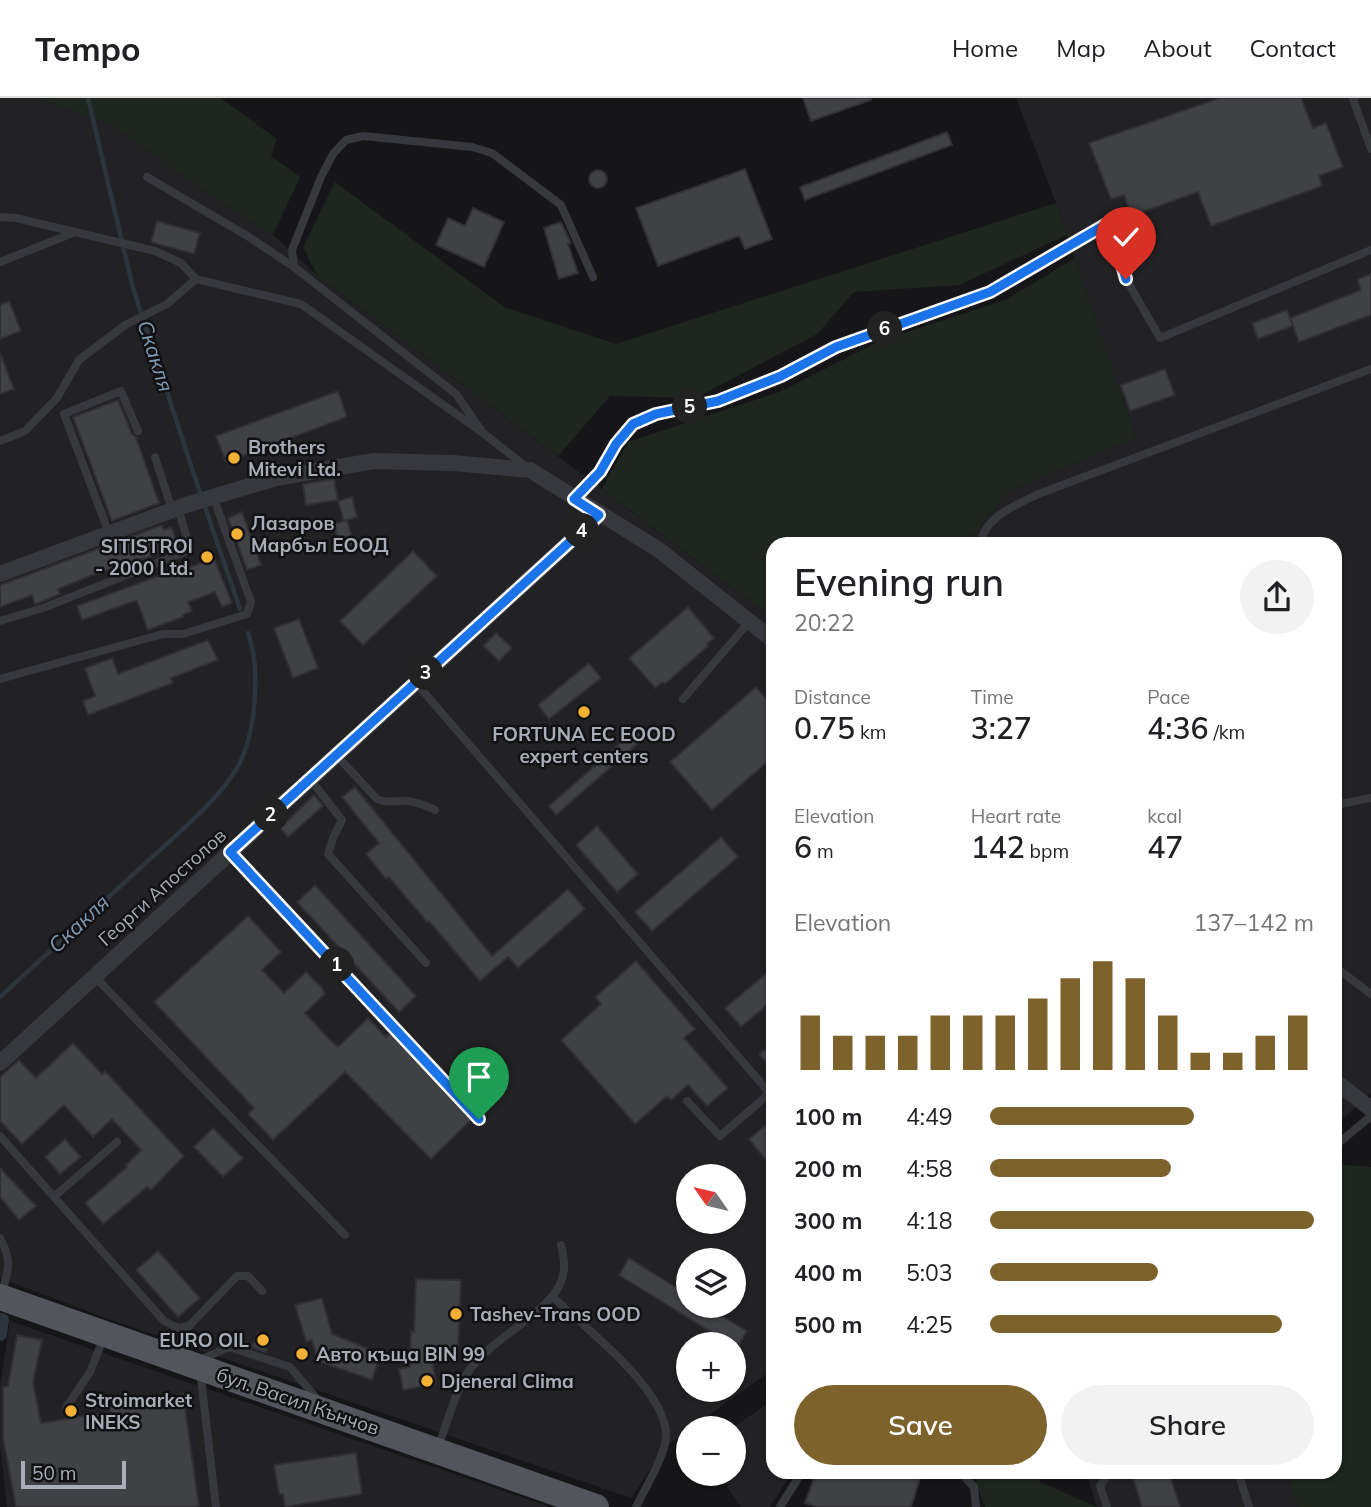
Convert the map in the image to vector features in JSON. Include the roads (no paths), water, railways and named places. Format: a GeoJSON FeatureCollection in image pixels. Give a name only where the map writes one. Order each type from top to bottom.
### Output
{"type":"FeatureCollection","features":[{"type":"Feature","properties":{"kind":"main road","name":"бул. Васил Кънчов"},"geometry":{"type":"LineString","coordinates":[[0,1297],[596,1507]]}},
{"type":"Feature","properties":{"kind":"street"},"geometry":{"type":"LineString","coordinates":[[0,574],[175,509],[276,478],[374,461],[453,463],[530,470],[659,550],[766,636]]}},
{"type":"Feature","properties":{"kind":"street","name":"Георги Апостолов"},"geometry":{"type":"LineString","coordinates":[[0,1063],[599,515]]}},
{"type":"Feature","properties":{"kind":"street"},"geometry":{"type":"LineString","coordinates":[[1342,1086],[1371,1109]]}},
{"type":"Feature","properties":{"kind":"lane"},"geometry":{"type":"LineString","coordinates":[[1355,98],[1353,99],[1371,149]]}},
{"type":"Feature","properties":{"kind":"lane"},"geometry":{"type":"LineString","coordinates":[[294,267],[292,250],[321,177],[333,155],[346,140],[363,136],[472,146],[492,153],[561,205],[593,277]]}},
{"type":"Feature","properties":{"kind":"lane"},"geometry":{"type":"LineString","coordinates":[[147,177],[294,267],[456,394],[483,433]]}},
{"type":"Feature","properties":{"kind":"lane"},"geometry":{"type":"LineString","coordinates":[[0,218],[16,218],[155,251],[181,263],[196,279],[300,304],[483,433],[530,470]]}},
{"type":"Feature","properties":{"kind":"lane"},"geometry":{"type":"LineString","coordinates":[[574,499],[600,472],[616,444],[633,424],[656,414],[718,401],[781,376],[836,347],[990,292],[1110,222],[1126,279],[1160,338],[1371,250]]}},
{"type":"Feature","properties":{"kind":"lane"},"geometry":{"type":"LineString","coordinates":[[0,262],[73,233]]}},
{"type":"Feature","properties":{"kind":"lane"},"geometry":{"type":"LineString","coordinates":[[0,441],[25,431],[57,398],[79,360],[125,325],[167,304],[196,279]]}},
{"type":"Feature","properties":{"kind":"lane"},"geometry":{"type":"LineString","coordinates":[[984,537],[989,525],[1011,507],[1041,493],[1371,369]]}},
{"type":"Feature","properties":{"kind":"lane"},"geometry":{"type":"LineString","coordinates":[[109,533],[64,414],[121,391],[138,431]]}},
{"type":"Feature","properties":{"kind":"lane"},"geometry":{"type":"LineString","coordinates":[[0,621],[43,608],[190,550],[155,457]]}},
{"type":"Feature","properties":{"kind":"lane"},"geometry":{"type":"LineString","coordinates":[[0,679],[163,634],[183,634],[247,614],[251,603],[213,496]]}},
{"type":"Feature","properties":{"kind":"lane"},"geometry":{"type":"LineString","coordinates":[[683,699],[749,622]]}},
{"type":"Feature","properties":{"kind":"lane"},"geometry":{"type":"LineString","coordinates":[[416,683],[766,1088]]}},
{"type":"Feature","properties":{"kind":"lane"},"geometry":{"type":"LineString","coordinates":[[336,755],[377,799],[385,803],[417,802],[435,810]]}},
{"type":"Feature","properties":{"kind":"lane"},"geometry":{"type":"LineString","coordinates":[[310,779],[342,820],[332,838],[328,854],[426,963]]}},
{"type":"Feature","properties":{"kind":"lane"},"geometry":{"type":"LineString","coordinates":[[1342,803],[1371,798]]}},
{"type":"Feature","properties":{"kind":"lane"},"geometry":{"type":"LineString","coordinates":[[230,852],[479,1119]]}},
{"type":"Feature","properties":{"kind":"lane"},"geometry":{"type":"LineString","coordinates":[[1342,972],[1371,994]]}},
{"type":"Feature","properties":{"kind":"lane"},"geometry":{"type":"LineString","coordinates":[[95,976],[345,1235]]}},
{"type":"Feature","properties":{"kind":"lane"},"geometry":{"type":"LineString","coordinates":[[687,1101],[720,1136],[766,1100]]}},
{"type":"Feature","properties":{"kind":"lane"},"geometry":{"type":"LineString","coordinates":[[1342,1140],[1371,1116]]}},
{"type":"Feature","properties":{"kind":"lane"},"geometry":{"type":"LineString","coordinates":[[0,1136],[164,1321],[178,1328],[189,1326],[237,1276],[248,1276],[262,1291]]}},
{"type":"Feature","properties":{"kind":"lane"},"geometry":{"type":"LineString","coordinates":[[55,1196],[117,1142]]}},
{"type":"Feature","properties":{"kind":"lane"},"geometry":{"type":"LineString","coordinates":[[0,1238],[9,1258],[9,1271],[0,1297]]}},
{"type":"Feature","properties":{"kind":"lane"},"geometry":{"type":"LineString","coordinates":[[437,1450],[467,1373],[481,1355],[553,1297],[561,1282],[565,1263],[561,1245]]}},
{"type":"Feature","properties":{"kind":"lane"},"geometry":{"type":"LineString","coordinates":[[553,1297],[642,1381],[662,1414],[666,1433],[664,1447],[636,1507]]}},
{"type":"Feature","properties":{"kind":"lane"},"geometry":{"type":"LineString","coordinates":[[66,1408],[90,1372],[105,1334]]}},
{"type":"Feature","properties":{"kind":"lane"},"geometry":{"type":"LineString","coordinates":[[195,1365],[216,1507]]}},
{"type":"Feature","properties":{"kind":"lane"},"geometry":{"type":"LineString","coordinates":[[780,1507],[798,1479]]}},
{"type":"Feature","properties":{"kind":"lane"},"geometry":{"type":"LineString","coordinates":[[967,1479],[974,1487],[976,1507]]}},
{"type":"Feature","properties":{"kind":"lane"},"geometry":{"type":"LineString","coordinates":[[1105,1479],[1101,1486],[1107,1507]]}},
{"type":"Feature","properties":{"kind":"lane"},"geometry":{"type":"LineString","coordinates":[[1240,1479],[1249,1507]]}},
{"type":"Feature","properties":{"kind":"waterway","name":"Скакля"},"geometry":{"type":"LineString","coordinates":[[88,98],[133,288],[201,496]]}},
{"type":"Feature","properties":{"kind":"waterway","name":"Скакля"},"geometry":{"type":"LineString","coordinates":[[204,504],[240,609]]}},
{"type":"Feature","properties":{"kind":"waterway","name":"Скакля"},"geometry":{"type":"LineString","coordinates":[[0,997],[196,817],[218,794],[237,768],[249,738],[254,702],[254,665],[248,633]]}},
{"type":"Feature","properties":{"kind":"waterway"},"geometry":{"type":"LineString","coordinates":[[0,1334],[2,1320]]}},
{"type":"Feature","properties":{"kind":"place","name":"Brothers Mitevi Ltd."},"geometry":{"type":"Point","coordinates":[234,458]}},
{"type":"Feature","properties":{"kind":"place","name":"Лазаров Марбъл ЕООД"},"geometry":{"type":"Point","coordinates":[237,534]}},
{"type":"Feature","properties":{"kind":"place","name":"SITISTROI - 2000 Ltd."},"geometry":{"type":"Point","coordinates":[207,557]}},
{"type":"Feature","properties":{"kind":"place","name":"FORTUNA EC EOOD expert centers"},"geometry":{"type":"Point","coordinates":[584,712]}},
{"type":"Feature","properties":{"kind":"place","name":"Tashev-Trans OOD"},"geometry":{"type":"Point","coordinates":[456,1314]}},
{"type":"Feature","properties":{"kind":"place","name":"EURO OIL"},"geometry":{"type":"Point","coordinates":[263,1340]}},
{"type":"Feature","properties":{"kind":"place","name":"Авто къща BIN 99"},"geometry":{"type":"Point","coordinates":[302,1354]}},
{"type":"Feature","properties":{"kind":"place","name":"Djeneral Clima"},"geometry":{"type":"Point","coordinates":[427,1381]}},
{"type":"Feature","properties":{"kind":"place","name":"Stroimarket INEKS"},"geometry":{"type":"Point","coordinates":[71,1411]}}]}
